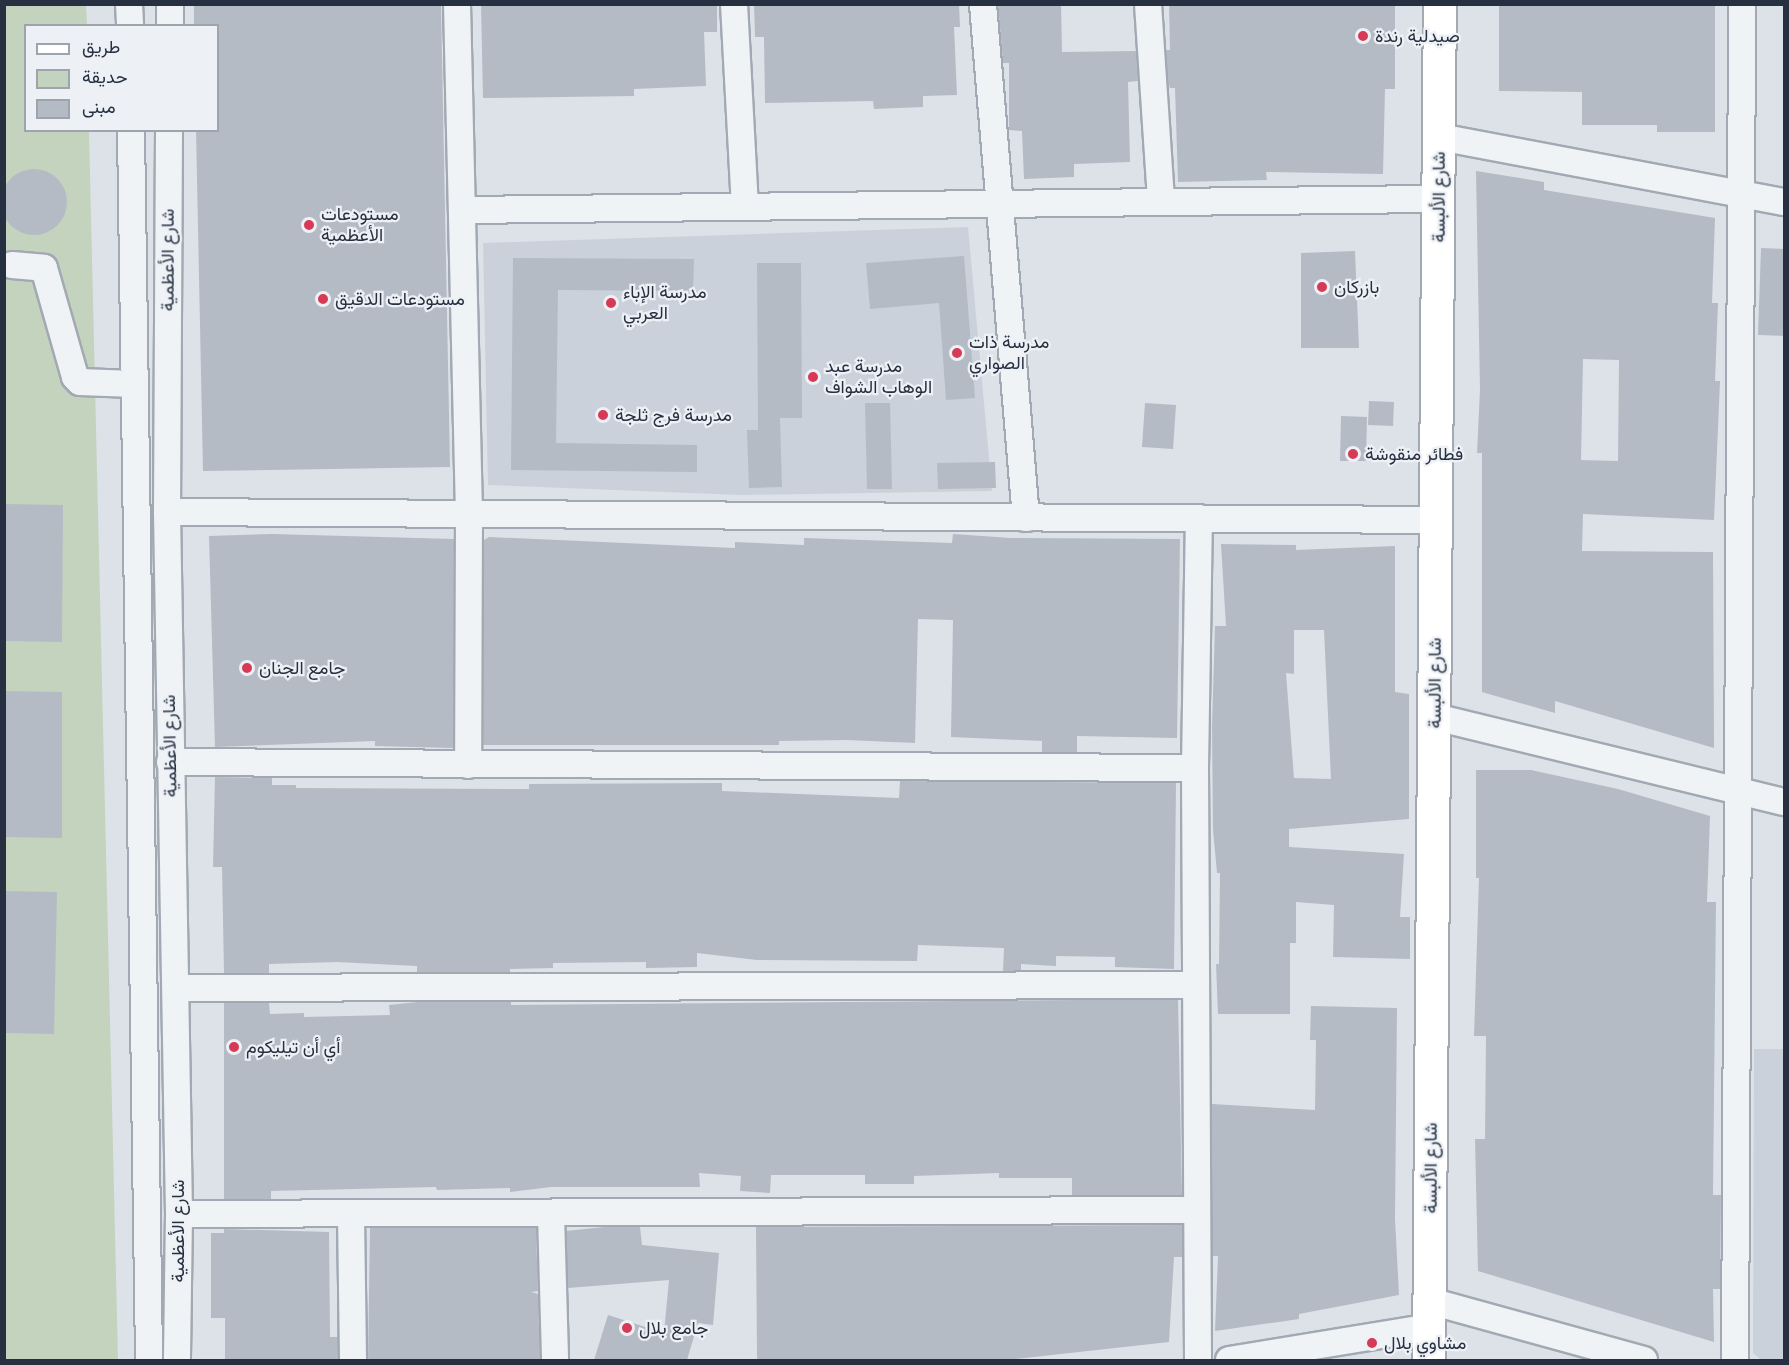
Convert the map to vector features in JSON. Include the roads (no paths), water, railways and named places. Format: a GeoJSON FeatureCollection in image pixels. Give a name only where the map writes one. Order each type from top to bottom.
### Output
{"type":"FeatureCollection","features":[{"type":"Feature","properties":{"kind":"main road","name":"شارع الألبسة"},"geometry":{"type":"LineString","coordinates":[[1429,1360],[1440,4]]}},
{"type":"Feature","properties":{"kind":"street"},"geometry":{"type":"LineString","coordinates":[[129,4],[129,24]]}},
{"type":"Feature","properties":{"kind":"street"},"geometry":{"type":"LineString","coordinates":[[170,4],[170,24]]}},
{"type":"Feature","properties":{"kind":"street"},"geometry":{"type":"LineString","coordinates":[[457,4],[469,514],[468,765]]}},
{"type":"Feature","properties":{"kind":"street"},"geometry":{"type":"LineString","coordinates":[[734,4],[745,206]]}},
{"type":"Feature","properties":{"kind":"street"},"geometry":{"type":"LineString","coordinates":[[983,4],[1026,518]]}},
{"type":"Feature","properties":{"kind":"street"},"geometry":{"type":"LineString","coordinates":[[1148,4],[1161,202]]}},
{"type":"Feature","properties":{"kind":"street"},"geometry":{"type":"LineString","coordinates":[[1735,1360],[1741,791],[1742,4]]}},
{"type":"Feature","properties":{"kind":"street"},"geometry":{"type":"LineString","coordinates":[[131,132],[150,1360]]}},
{"type":"Feature","properties":{"kind":"street","name":"شارع الأعظمية"},"geometry":{"type":"LineString","coordinates":[[169,132],[167,512],[179,1214],[177,1360]]}},
{"type":"Feature","properties":{"kind":"street"},"geometry":{"type":"LineString","coordinates":[[1439,137],[1785,202]]}},
{"type":"Feature","properties":{"kind":"street"},"geometry":{"type":"LineString","coordinates":[[462,210],[1439,198]]}},
{"type":"Feature","properties":{"kind":"street"},"geometry":{"type":"LineString","coordinates":[[12,265],[44,268],[75,377],[80,382],[134,384]]}},
{"type":"Feature","properties":{"kind":"street"},"geometry":{"type":"LineString","coordinates":[[167,512],[1436,520]]}},
{"type":"Feature","properties":{"kind":"street"},"geometry":{"type":"LineString","coordinates":[[1198,1360],[1195,768],[1199,518]]}},
{"type":"Feature","properties":{"kind":"street"},"geometry":{"type":"LineString","coordinates":[[1435,717],[1785,802]]}},
{"type":"Feature","properties":{"kind":"street"},"geometry":{"type":"LineString","coordinates":[[170,762],[1195,768]]}},
{"type":"Feature","properties":{"kind":"street"},"geometry":{"type":"LineString","coordinates":[[176,988],[1196,985]]}},
{"type":"Feature","properties":{"kind":"street"},"geometry":{"type":"LineString","coordinates":[[179,1214],[1197,1210]]}},
{"type":"Feature","properties":{"kind":"street"},"geometry":{"type":"LineString","coordinates":[[551,1214],[555,1360]]}},
{"type":"Feature","properties":{"kind":"street"},"geometry":{"type":"LineString","coordinates":[[351,1215],[353,1360]]}},
{"type":"Feature","properties":{"kind":"street"},"geometry":{"type":"LineString","coordinates":[[1229,1360],[1430,1314],[1644,1360]]}},
{"type":"Feature","properties":{"kind":"place","name":"صيدلية رندة"},"geometry":{"type":"Point","coordinates":[1363,36]}},
{"type":"Feature","properties":{"kind":"place","name":"مستودعات الأعظمية"},"geometry":{"type":"Point","coordinates":[309,225]}},
{"type":"Feature","properties":{"kind":"place","name":"بازركان"},"geometry":{"type":"Point","coordinates":[1322,287]}},
{"type":"Feature","properties":{"kind":"place","name":"مستودعات الدقيق"},"geometry":{"type":"Point","coordinates":[323,299]}},
{"type":"Feature","properties":{"kind":"place","name":"مدرسة الإباء العربي"},"geometry":{"type":"Point","coordinates":[611,303]}},
{"type":"Feature","properties":{"kind":"place","name":"مدرسة ذات الصواري"},"geometry":{"type":"Point","coordinates":[957,353]}},
{"type":"Feature","properties":{"kind":"place","name":"مدرسة عبد الوهاب الشواف"},"geometry":{"type":"Point","coordinates":[813,377]}},
{"type":"Feature","properties":{"kind":"place","name":"مدرسة فرج ثلجة"},"geometry":{"type":"Point","coordinates":[603,415]}},
{"type":"Feature","properties":{"kind":"place","name":"فطائر منقوشة"},"geometry":{"type":"Point","coordinates":[1353,454]}},
{"type":"Feature","properties":{"kind":"place","name":"جامع الجنان"},"geometry":{"type":"Point","coordinates":[247,668]}},
{"type":"Feature","properties":{"kind":"place","name":"أي أن تيليكوم"},"geometry":{"type":"Point","coordinates":[234,1047]}},
{"type":"Feature","properties":{"kind":"place","name":"جامع بلال"},"geometry":{"type":"Point","coordinates":[627,1328]}},
{"type":"Feature","properties":{"kind":"place","name":"مشاوي بلال"},"geometry":{"type":"Point","coordinates":[1372,1343]}}]}
